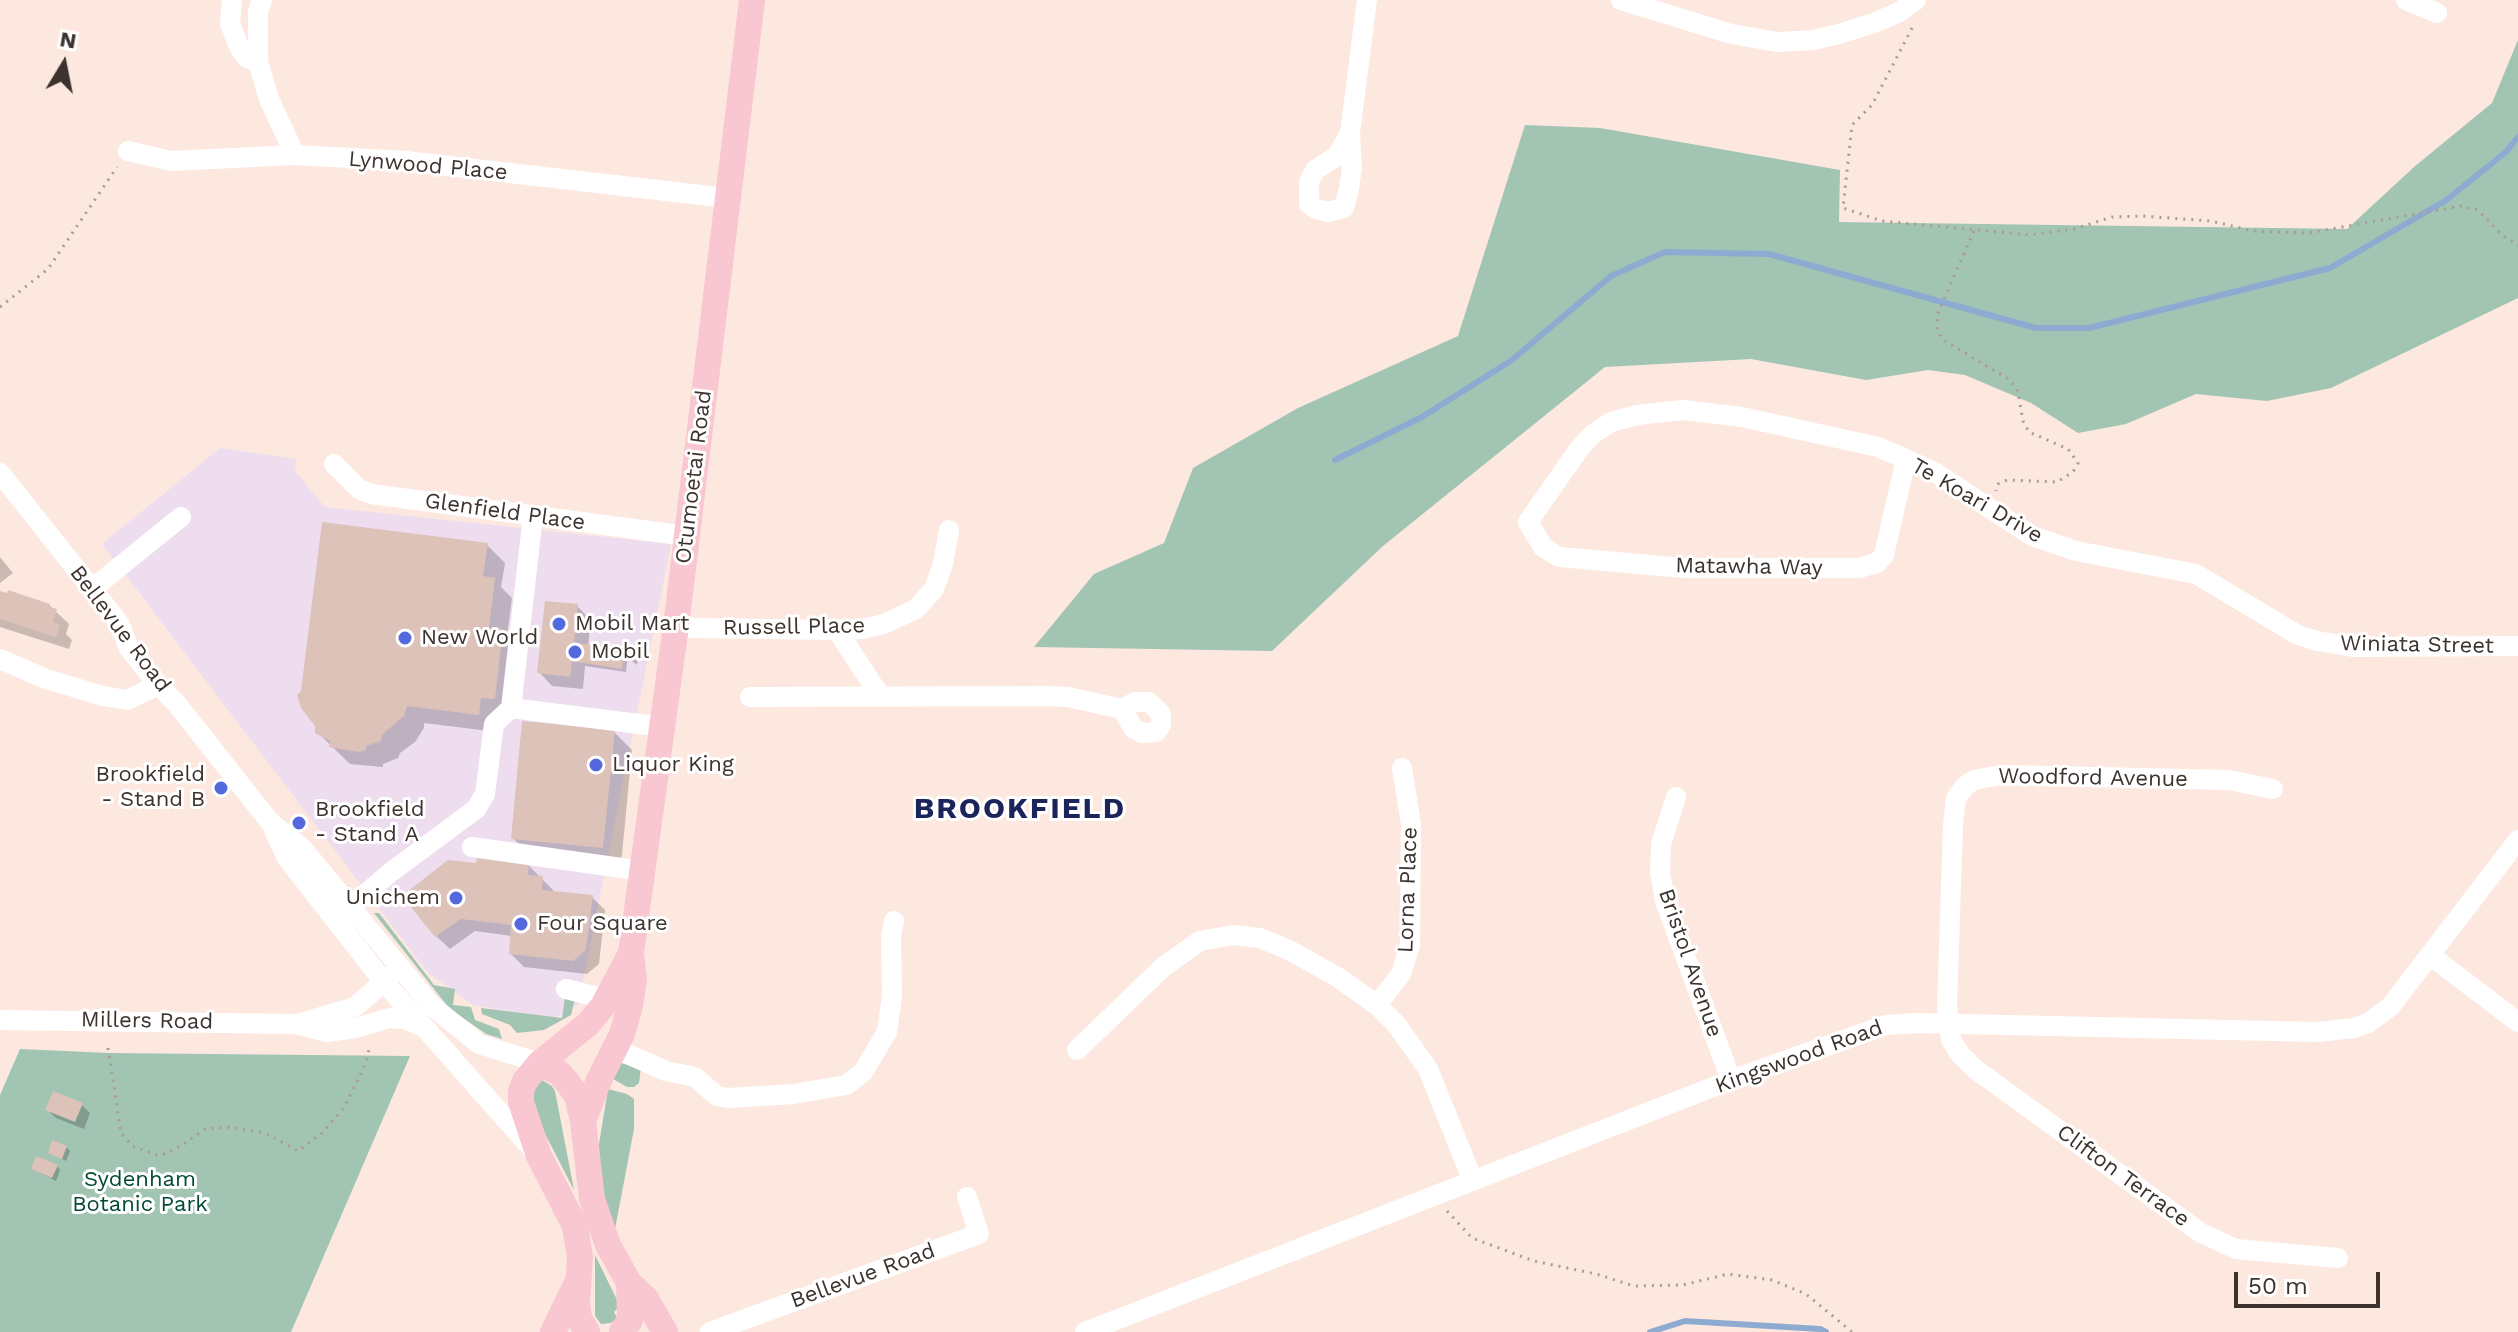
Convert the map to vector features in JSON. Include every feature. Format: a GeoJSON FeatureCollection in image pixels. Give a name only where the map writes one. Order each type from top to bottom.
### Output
{"type":"FeatureCollection","features":[{"type":"Feature","properties":{"kind":"main road","name":"Otumoetai Road"},"geometry":{"type":"LineString","coordinates":[[622,1332],[630,1320],[629,1283],[608,1245],[592,1199],[583,1121],[630,1006],[634,979],[631,953],[676,626],[752,0]]}},
{"type":"Feature","properties":{"kind":"main road","name":"Otumoetai Road"},"geometry":{"type":"LineString","coordinates":[[553,1332],[579,1279],[580,1244],[575,1226],[539,1156],[521,1102],[521,1091],[540,1063],[588,1024],[606,999],[631,953]]}},
{"type":"Feature","properties":{"kind":"main road","name":"Bellevue Road"},"geometry":{"type":"LineString","coordinates":[[540,1063],[559,1073],[568,1083],[577,1096],[583,1121]]}},
{"type":"Feature","properties":{"kind":"main road"},"geometry":{"type":"LineString","coordinates":[[579,1279],[579,1318],[587,1332]]}},
{"type":"Feature","properties":{"kind":"main road"},"geometry":{"type":"LineString","coordinates":[[629,1283],[646,1299],[665,1332]]}},
{"type":"Feature","properties":{"kind":"street"},"geometry":{"type":"LineString","coordinates":[[232,0],[230,24],[240,49],[247,58],[258,62]]}},
{"type":"Feature","properties":{"kind":"street"},"geometry":{"type":"LineString","coordinates":[[262,0],[258,11],[258,62],[269,99],[295,155]]}},
{"type":"Feature","properties":{"kind":"street"},"geometry":{"type":"LineString","coordinates":[[1350,133],[1367,0]]}},
{"type":"Feature","properties":{"kind":"street"},"geometry":{"type":"LineString","coordinates":[[1621,0],[1668,7],[1731,34],[1767,41],[1795,42],[1839,34],[1874,23],[1916,0]]}},
{"type":"Feature","properties":{"kind":"street"},"geometry":{"type":"LineString","coordinates":[[2406,0],[2437,13]]}},
{"type":"Feature","properties":{"kind":"street","name":"Lynwood Place"},"geometry":{"type":"LineString","coordinates":[[128,151],[171,161],[295,155],[406,161],[727,198]]}},
{"type":"Feature","properties":{"kind":"street","name":"Te Koari Drive"},"geometry":{"type":"LineString","coordinates":[[1528,522],[1593,434],[1611,422],[1637,415],[1683,410],[1742,417],[1878,447],[1936,473],[2032,536],[2061,547],[2196,574],[2283,627],[2317,641]]}},
{"type":"Feature","properties":{"kind":"street","name":"Matawha Way"},"geometry":{"type":"LineString","coordinates":[[1528,522],[1543,547],[1559,557],[1685,568],[1859,568],[1877,563],[1884,555],[1906,459]]}},
{"type":"Feature","properties":{"kind":"street","name":"Glenfield Place"},"geometry":{"type":"LineString","coordinates":[[334,464],[359,489],[371,494],[687,536]]}},
{"type":"Feature","properties":{"kind":"street","name":"Bellevue Road"},"geometry":{"type":"LineString","coordinates":[[0,473],[119,623],[129,648],[158,685],[176,703],[270,822],[303,849],[351,906],[391,975],[400,999],[421,1026],[539,1156]]}},
{"type":"Feature","properties":{"kind":"street"},"geometry":{"type":"LineString","coordinates":[[351,906],[385,864],[476,809],[485,794],[494,724],[511,708],[533,516]]}},
{"type":"Feature","properties":{"kind":"street"},"geometry":{"type":"LineString","coordinates":[[92,589],[181,517]]}},
{"type":"Feature","properties":{"kind":"street","name":"Russell Place"},"geometry":{"type":"LineString","coordinates":[[676,626],[837,630],[884,624],[908,613],[926,600],[934,589],[943,564],[949,530]]}},
{"type":"Feature","properties":{"kind":"street"},"geometry":{"type":"LineString","coordinates":[[837,630],[880,696]]}},
{"type":"Feature","properties":{"kind":"street","name":"Winiata Street"},"geometry":{"type":"LineString","coordinates":[[2317,641],[2353,647],[2518,646]]}},
{"type":"Feature","properties":{"kind":"street"},"geometry":{"type":"LineString","coordinates":[[0,659],[46,679],[127,700],[158,685]]}},
{"type":"Feature","properties":{"kind":"street"},"geometry":{"type":"LineString","coordinates":[[750,697],[1068,697],[1122,709]]}},
{"type":"Feature","properties":{"kind":"street"},"geometry":{"type":"LineString","coordinates":[[511,708],[663,727]]}},
{"type":"Feature","properties":{"kind":"street","name":"Lorna Place"},"geometry":{"type":"LineString","coordinates":[[1377,1005],[1401,974],[1410,945],[1411,824],[1402,768]]}},
{"type":"Feature","properties":{"kind":"street","name":"Woodford Avenue"},"geometry":{"type":"LineString","coordinates":[[1949,1024],[1953,825],[1956,798],[1965,786],[1974,780],[2001,775],[2229,780],[2273,789]]}},
{"type":"Feature","properties":{"kind":"street","name":"Bristol Avenue"},"geometry":{"type":"LineString","coordinates":[[1676,797],[1661,844],[1660,872],[1665,901],[1731,1080]]}},
{"type":"Feature","properties":{"kind":"street","name":"Bellevue Road"},"geometry":{"type":"LineString","coordinates":[[270,822],[287,858],[391,975],[479,1044],[540,1063]]}},
{"type":"Feature","properties":{"kind":"street","name":"Kingswood Road"},"geometry":{"type":"LineString","coordinates":[[1085,1332],[1731,1080],[1886,1025],[2339,1031],[2368,1023],[2390,1007],[2518,840]]}},
{"type":"Feature","properties":{"kind":"street"},"geometry":{"type":"LineString","coordinates":[[472,847],[643,871]]}},
{"type":"Feature","properties":{"kind":"street"},"geometry":{"type":"LineString","coordinates":[[614,1048],[666,1071],[695,1077],[717,1096],[728,1098],[794,1094],[846,1085],[868,1065],[887,1032],[892,996],[891,935],[894,921]]}},
{"type":"Feature","properties":{"kind":"street"},"geometry":{"type":"LineString","coordinates":[[1077,1050],[1163,967],[1200,941],[1234,935],[1260,938],[1339,978],[1377,1005],[1396,1024],[1428,1069],[1473,1181]]}},
{"type":"Feature","properties":{"kind":"street"},"geometry":{"type":"LineString","coordinates":[[2431,956],[2518,1022]]}},
{"type":"Feature","properties":{"kind":"street","name":"Millers Road"},"geometry":{"type":"LineString","coordinates":[[295,1024],[355,1007],[391,975]]}},
{"type":"Feature","properties":{"kind":"street"},"geometry":{"type":"LineString","coordinates":[[566,989],[606,999]]}},
{"type":"Feature","properties":{"kind":"street"},"geometry":{"type":"LineString","coordinates":[[389,1018],[400,999]]}},
{"type":"Feature","properties":{"kind":"street","name":"Millers Road"},"geometry":{"type":"LineString","coordinates":[[0,1020],[295,1024],[327,1032],[356,1028],[389,1018],[404,1019],[421,1026]]}},
{"type":"Feature","properties":{"kind":"street","name":"Clifton Terrace"},"geometry":{"type":"LineString","coordinates":[[1949,1024],[1951,1040],[1975,1069],[2201,1233],[2236,1249],[2338,1258]]}},
{"type":"Feature","properties":{"kind":"street","name":"Bellevue Road"},"geometry":{"type":"LineString","coordinates":[[710,1332],[979,1234],[967,1197]]}},
{"type":"Feature","properties":{"kind":"path"},"geometry":{"type":"LineString","coordinates":[[1913,26],[1872,105],[1852,125],[1843,208],[1882,221],[2030,235],[2074,229],[2112,217],[2142,216],[2211,221],[2253,231],[2308,233],[2461,206],[2478,210],[2502,235],[2518,245]]}},
{"type":"Feature","properties":{"kind":"path"},"geometry":{"type":"LineString","coordinates":[[0,307],[48,269],[128,151]]}},
{"type":"Feature","properties":{"kind":"path"},"geometry":{"type":"LineString","coordinates":[[1975,230],[1937,315],[1937,330],[1943,340],[2010,380],[2018,392],[2023,421],[2029,432],[2068,449],[2078,463],[2073,472],[2057,482],[2007,480],[1998,484],[1990,510]]}},
{"type":"Feature","properties":{"kind":"path"},"geometry":{"type":"LineString","coordinates":[[108,1048],[121,1133],[132,1146],[159,1156],[181,1146],[205,1129],[227,1127],[265,1133],[298,1151],[322,1133],[344,1108],[366,1063],[371,1041]]}},
{"type":"Feature","properties":{"kind":"path"},"geometry":{"type":"LineString","coordinates":[[1438,1194],[1445,1209],[1472,1238],[1534,1261],[1596,1274],[1634,1286],[1683,1285],[1728,1274],[1772,1280],[1806,1294],[1852,1332]]}},
{"type":"Feature","properties":{"kind":"shaded area"},"geometry":{"type":"Polygon","coordinates":[[[220,448],[296,459],[295,471],[325,507],[671,544],[578,1005],[553,1019],[473,1005],[428,973],[102,544],[220,448]]]}},
{"type":"Feature","properties":{"kind":"green space"},"geometry":{"type":"Polygon","coordinates":[[[2518,40],[2518,298],[2331,388],[2267,401],[2196,394],[2126,424],[2078,433],[2031,403],[1965,375],[1928,370],[1866,380],[1751,359],[1605,367],[1383,546],[1272,651],[1034,647],[1094,574],[1164,543],[1193,468],[1298,408],[1458,336],[1525,125],[1600,128],[1840,170],[1839,222],[2347,229],[2414,167],[2492,103],[2518,40]]]}},
{"type":"Feature","properties":{"kind":"green space"},"geometry":{"type":"Polygon","coordinates":[[[374,913],[379,913],[434,985],[455,989],[453,1005],[471,1007],[475,1020],[499,1029],[502,1039],[486,1034],[449,1008],[374,913]]]}},
{"type":"Feature","properties":{"kind":"green space"},"geometry":{"type":"Polygon","coordinates":[[[565,997],[575,998],[571,1015],[544,1030],[517,1033],[510,1025],[482,1014],[481,1008],[562,1018],[565,997]]]}},
{"type":"Feature","properties":{"kind":"green space","name":"Sydenham Botanic Park"},"geometry":{"type":"Polygon","coordinates":[[[20,1049],[109,1053],[410,1056],[291,1332],[0,1332],[0,1095],[20,1049]]]}},
{"type":"Feature","properties":{"kind":"green space"},"geometry":{"type":"Polygon","coordinates":[[[621,1063],[641,1068],[639,1083],[634,1087],[627,1087],[613,1079],[621,1063]]]}},
{"type":"Feature","properties":{"kind":"green space"},"geometry":{"type":"Polygon","coordinates":[[[542,1080],[555,1091],[574,1190],[530,1098],[532,1087],[542,1080]]]}},
{"type":"Feature","properties":{"kind":"green space"},"geometry":{"type":"Polygon","coordinates":[[[608,1089],[634,1099],[634,1129],[615,1229],[606,1208],[598,1150],[608,1089]]]}},
{"type":"Feature","properties":{"kind":"green space"},"geometry":{"type":"Polygon","coordinates":[[[595,1255],[620,1306],[614,1312],[617,1318],[611,1323],[601,1324],[595,1316],[595,1255]]]}},
{"type":"Feature","properties":{"kind":"building","name":"New World"},"geometry":{"type":"Polygon","coordinates":[[[322,522],[488,543],[483,576],[495,578],[489,628],[503,629],[495,699],[481,698],[479,715],[407,706],[404,716],[382,735],[381,741],[358,752],[329,747],[330,741],[315,733],[315,726],[301,708],[297,695],[301,691],[322,522]]]}},
{"type":"Feature","properties":{"kind":"building"},"geometry":{"type":"Polygon","coordinates":[[[8,590],[57,609],[53,622],[60,625],[56,637],[0,619],[0,591],[7,593],[8,590]]]}},
{"type":"Feature","properties":{"kind":"building","name":"Mobil Mart"},"geometry":{"type":"Polygon","coordinates":[[[545,601],[578,604],[574,643],[625,647],[622,669],[572,661],[570,677],[537,673],[545,601]]]}},
{"type":"Feature","properties":{"kind":"building"},"geometry":{"type":"Polygon","coordinates":[[[522,721],[615,730],[603,848],[511,839],[522,721]]]}},
{"type":"Feature","properties":{"kind":"building"},"geometry":{"type":"Polygon","coordinates":[[[477,857],[529,863],[528,875],[543,876],[542,890],[593,895],[586,950],[573,961],[509,954],[511,925],[461,919],[435,937],[402,896],[448,860],[476,863],[477,857]]]}},
{"type":"Feature","properties":{"kind":"building"},"geometry":{"type":"Polygon","coordinates":[[[53,1091],[83,1103],[75,1122],[45,1110],[53,1091]]]}},
{"type":"Feature","properties":{"kind":"building"},"geometry":{"type":"Polygon","coordinates":[[[52,1140],[67,1146],[62,1159],[48,1153],[52,1140]]]}},
{"type":"Feature","properties":{"kind":"building"},"geometry":{"type":"Polygon","coordinates":[[[36,1156],[58,1165],[52,1178],[31,1169],[36,1156]]]}},
{"type":"Feature","properties":{"kind":"waterway"},"geometry":{"type":"LineString","coordinates":[[1335,460],[1422,417],[1512,360],[1611,276],[1665,252],[1769,254],[2036,328],[2089,328],[2330,268],[2445,201],[2506,152],[2518,137]]}},
{"type":"Feature","properties":{"kind":"waterway"},"geometry":{"type":"LineString","coordinates":[[1650,1332],[1685,1321],[1820,1329],[1826,1332]]}},
{"type":"Feature","properties":{"kind":"place","name":"Mobil Mart"},"geometry":{"type":"Point","coordinates":[559,624]}},
{"type":"Feature","properties":{"kind":"place","name":"New World"},"geometry":{"type":"Point","coordinates":[405,638]}},
{"type":"Feature","properties":{"kind":"place","name":"Mobil"},"geometry":{"type":"Point","coordinates":[575,652]}},
{"type":"Feature","properties":{"kind":"place","name":"Liquor King"},"geometry":{"type":"Point","coordinates":[596,765]}},
{"type":"Feature","properties":{"kind":"place","name":"Brookfield - Stand B"},"geometry":{"type":"Point","coordinates":[221,788]}},
{"type":"Feature","properties":{"kind":"place","name":"Brookfield - Stand A"},"geometry":{"type":"Point","coordinates":[299,823]}},
{"type":"Feature","properties":{"kind":"place","name":"Unichem"},"geometry":{"type":"Point","coordinates":[456,898]}},
{"type":"Feature","properties":{"kind":"place","name":"Four Square"},"geometry":{"type":"Point","coordinates":[521,924]}},
{"type":"Feature","properties":{"kind":"district","name":"BROOKFIELD"},"geometry":{"type":"Point","coordinates":[1020,809]}}]}
